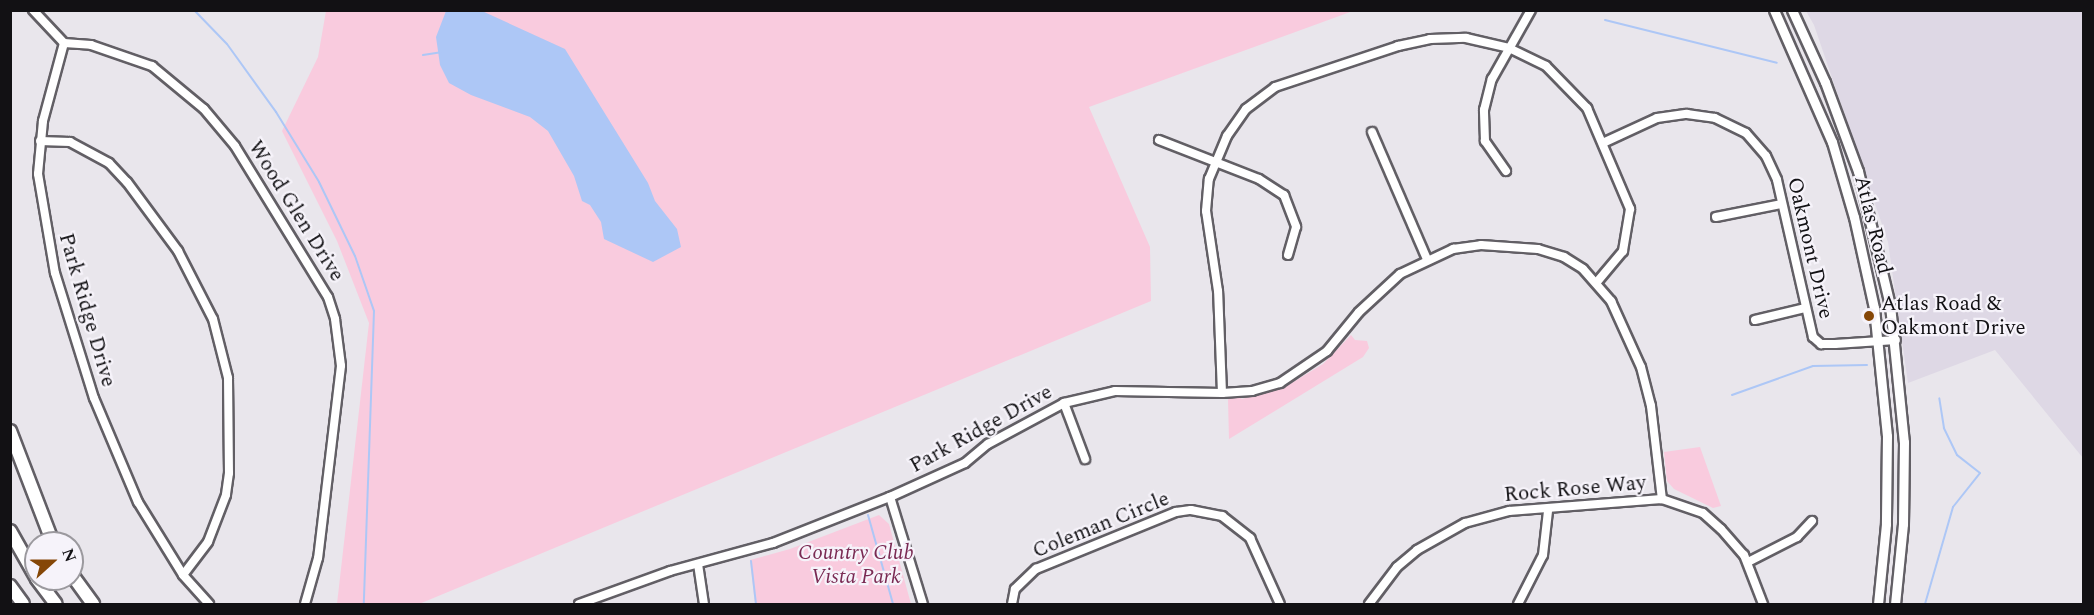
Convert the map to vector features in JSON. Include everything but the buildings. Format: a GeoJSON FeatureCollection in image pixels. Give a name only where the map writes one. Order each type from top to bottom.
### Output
{"type":"FeatureCollection","features":[{"type":"Feature","properties":{"kind":"highway"},"geometry":{"type":"LineString","coordinates":[[10,431],[48,531]]}},
{"type":"Feature","properties":{"kind":"highway"},"geometry":{"type":"LineString","coordinates":[[10,531],[24,555]]}},
{"type":"Feature","properties":{"kind":"highway"},"geometry":{"type":"LineString","coordinates":[[10,586],[23,604]]}},
{"type":"Feature","properties":{"kind":"highway"},"geometry":{"type":"LineString","coordinates":[[46,591],[56,604]]}},
{"type":"Feature","properties":{"kind":"highway"},"geometry":{"type":"LineString","coordinates":[[84,591],[93,604]]}},
{"type":"Feature","properties":{"kind":"street"},"geometry":{"type":"LineString","coordinates":[[33,10],[64,43]]}},
{"type":"Feature","properties":{"kind":"street"},"geometry":{"type":"LineString","coordinates":[[1506,171],[1485,141],[1484,110],[1492,79],[1531,10]]}},
{"type":"Feature","properties":{"kind":"street","name":"Atlas Road"},"geometry":{"type":"LineString","coordinates":[[1774,10],[1810,88],[1843,176],[1864,257],[1879,339],[1887,436],[1886,524],[1878,604]]}},
{"type":"Feature","properties":{"kind":"street","name":"Atlas Road"},"geometry":{"type":"LineString","coordinates":[[1792,10],[1825,82],[1858,171],[1880,254],[1896,340],[1904,442],[1902,535],[1895,604]]}},
{"type":"Feature","properties":{"kind":"street"},"geometry":{"type":"LineString","coordinates":[[1222,393],[1218,291],[1206,211],[1209,179],[1227,136],[1246,109],[1291,79],[1430,39],[1466,38],[1509,48],[1546,66],[1587,108],[1605,142],[1627,194],[1631,221],[1623,251],[1597,282]]}},
{"type":"Feature","properties":{"kind":"street","name":"Park Ridge Drive"},"geometry":{"type":"LineString","coordinates":[[64,43],[40,141],[39,174],[46,238],[76,344],[122,466],[158,539],[183,575],[209,604]]}},
{"type":"Feature","properties":{"kind":"street","name":"Wood Glen Drive"},"geometry":{"type":"LineString","coordinates":[[64,43],[114,51],[152,66],[204,109],[235,146],[328,297],[335,319],[341,366],[318,558],[305,604]]}},
{"type":"Feature","properties":{"kind":"street","name":"Oakmont Drive"},"geometry":{"type":"LineString","coordinates":[[1605,142],[1670,115],[1715,118],[1746,133],[1757,144],[1773,170],[1813,337],[1821,344],[1879,339],[1896,340]]}},
{"type":"Feature","properties":{"kind":"street"},"geometry":{"type":"LineString","coordinates":[[1372,132],[1427,260]]}},
{"type":"Feature","properties":{"kind":"street"},"geometry":{"type":"LineString","coordinates":[[1159,140],[1259,179],[1284,195],[1296,228],[1288,255]]}},
{"type":"Feature","properties":{"kind":"street"},"geometry":{"type":"LineString","coordinates":[[40,141],[70,142],[109,164],[128,182],[178,251],[213,319],[228,378],[229,473],[226,495],[208,542],[183,575]]}},
{"type":"Feature","properties":{"kind":"street"},"geometry":{"type":"LineString","coordinates":[[1716,217],[1781,204]]}},
{"type":"Feature","properties":{"kind":"street","name":"Park Ridge Drive"},"geometry":{"type":"LineString","coordinates":[[579,604],[698,564],[773,543],[890,497],[965,463],[987,444],[1064,403],[1115,391],[1222,393],[1252,391],[1306,368],[1327,351],[1378,292],[1427,260],[1481,245],[1538,249],[1564,257],[1597,282],[1622,321],[1641,367],[1658,442],[1662,499]]}},
{"type":"Feature","properties":{"kind":"street"},"geometry":{"type":"LineString","coordinates":[[1755,321],[1805,308]]}},
{"type":"Feature","properties":{"kind":"street"},"geometry":{"type":"LineString","coordinates":[[1064,403],[1085,459]]}},
{"type":"Feature","properties":{"kind":"street"},"geometry":{"type":"LineString","coordinates":[[890,497],[922,604]]}},
{"type":"Feature","properties":{"kind":"street","name":"Rock Rose Way"},"geometry":{"type":"LineString","coordinates":[[1369,604],[1398,567],[1442,534],[1487,515],[1662,499],[1702,513],[1748,562],[1763,604]]}},
{"type":"Feature","properties":{"kind":"street","name":"Coleman Circle"},"geometry":{"type":"LineString","coordinates":[[1012,604],[1015,590],[1036,569],[1176,512],[1191,510],[1222,516],[1250,538],[1280,604]]}},
{"type":"Feature","properties":{"kind":"street"},"geometry":{"type":"LineString","coordinates":[[1518,604],[1543,555],[1548,511]]}},
{"type":"Feature","properties":{"kind":"street"},"geometry":{"type":"LineString","coordinates":[[1748,562],[1797,537],[1812,520]]}},
{"type":"Feature","properties":{"kind":"street"},"geometry":{"type":"LineString","coordinates":[[698,564],[704,604]]}},
{"type":"Feature","properties":{"kind":"shaded area"},"geometry":{"type":"Polygon","coordinates":[[[1806,11],[2083,11],[2083,458],[1995,350],[1908,383],[1888,242],[1814,25],[1806,11]]]}},
{"type":"Feature","properties":{"kind":"green space"},"geometry":{"type":"Polygon","coordinates":[[[326,11],[1353,11],[1089,107],[1150,247],[1151,301],[419,604],[337,604],[369,323],[337,241],[282,131],[318,57],[326,11]]]}},
{"type":"Feature","properties":{"kind":"green space"},"geometry":{"type":"Polygon","coordinates":[[[1351,335],[1355,340],[1367,341],[1369,348],[1363,357],[1229,439],[1228,400],[1232,392],[1242,399],[1290,384],[1323,364],[1351,335]]]}},
{"type":"Feature","properties":{"kind":"green space"},"geometry":{"type":"Polygon","coordinates":[[[1700,447],[1721,506],[1713,508],[1674,489],[1667,481],[1664,452],[1700,447]]]}},
{"type":"Feature","properties":{"kind":"green space","name":"Country Club Vista Park"},"geometry":{"type":"Polygon","coordinates":[[[879,515],[889,524],[911,604],[755,604],[750,560],[790,549],[879,515]]]}},
{"type":"Feature","properties":{"kind":"water"},"geometry":{"type":"Polygon","coordinates":[[[446,11],[482,11],[565,49],[648,183],[655,201],[677,229],[681,247],[653,262],[604,239],[601,222],[590,205],[582,201],[574,176],[548,131],[530,117],[471,95],[449,83],[440,65],[436,37],[446,11]]]}},
{"type":"Feature","properties":{"kind":"waterway"},"geometry":{"type":"LineString","coordinates":[[194,10],[227,44],[276,112],[319,182],[355,256],[374,311],[364,604]]}},
{"type":"Feature","properties":{"kind":"waterway"},"geometry":{"type":"LineString","coordinates":[[1605,20],[1777,63]]}},
{"type":"Feature","properties":{"kind":"waterway"},"geometry":{"type":"LineString","coordinates":[[423,55],[441,52]]}},
{"type":"Feature","properties":{"kind":"waterway"},"geometry":{"type":"LineString","coordinates":[[1732,395],[1813,366],[1867,365]]}},
{"type":"Feature","properties":{"kind":"waterway"},"geometry":{"type":"LineString","coordinates":[[1925,604],[1953,507],[1980,473],[1957,455],[1944,428],[1939,398]]}},
{"type":"Feature","properties":{"kind":"waterway"},"geometry":{"type":"LineString","coordinates":[[868,515],[893,604]]}},
{"type":"Feature","properties":{"kind":"waterway"},"geometry":{"type":"LineString","coordinates":[[751,561],[756,604]]}},
{"type":"Feature","properties":{"kind":"place","name":"Atlas Road & Oakmont Drive"},"geometry":{"type":"Point","coordinates":[1869,316]}}]}
